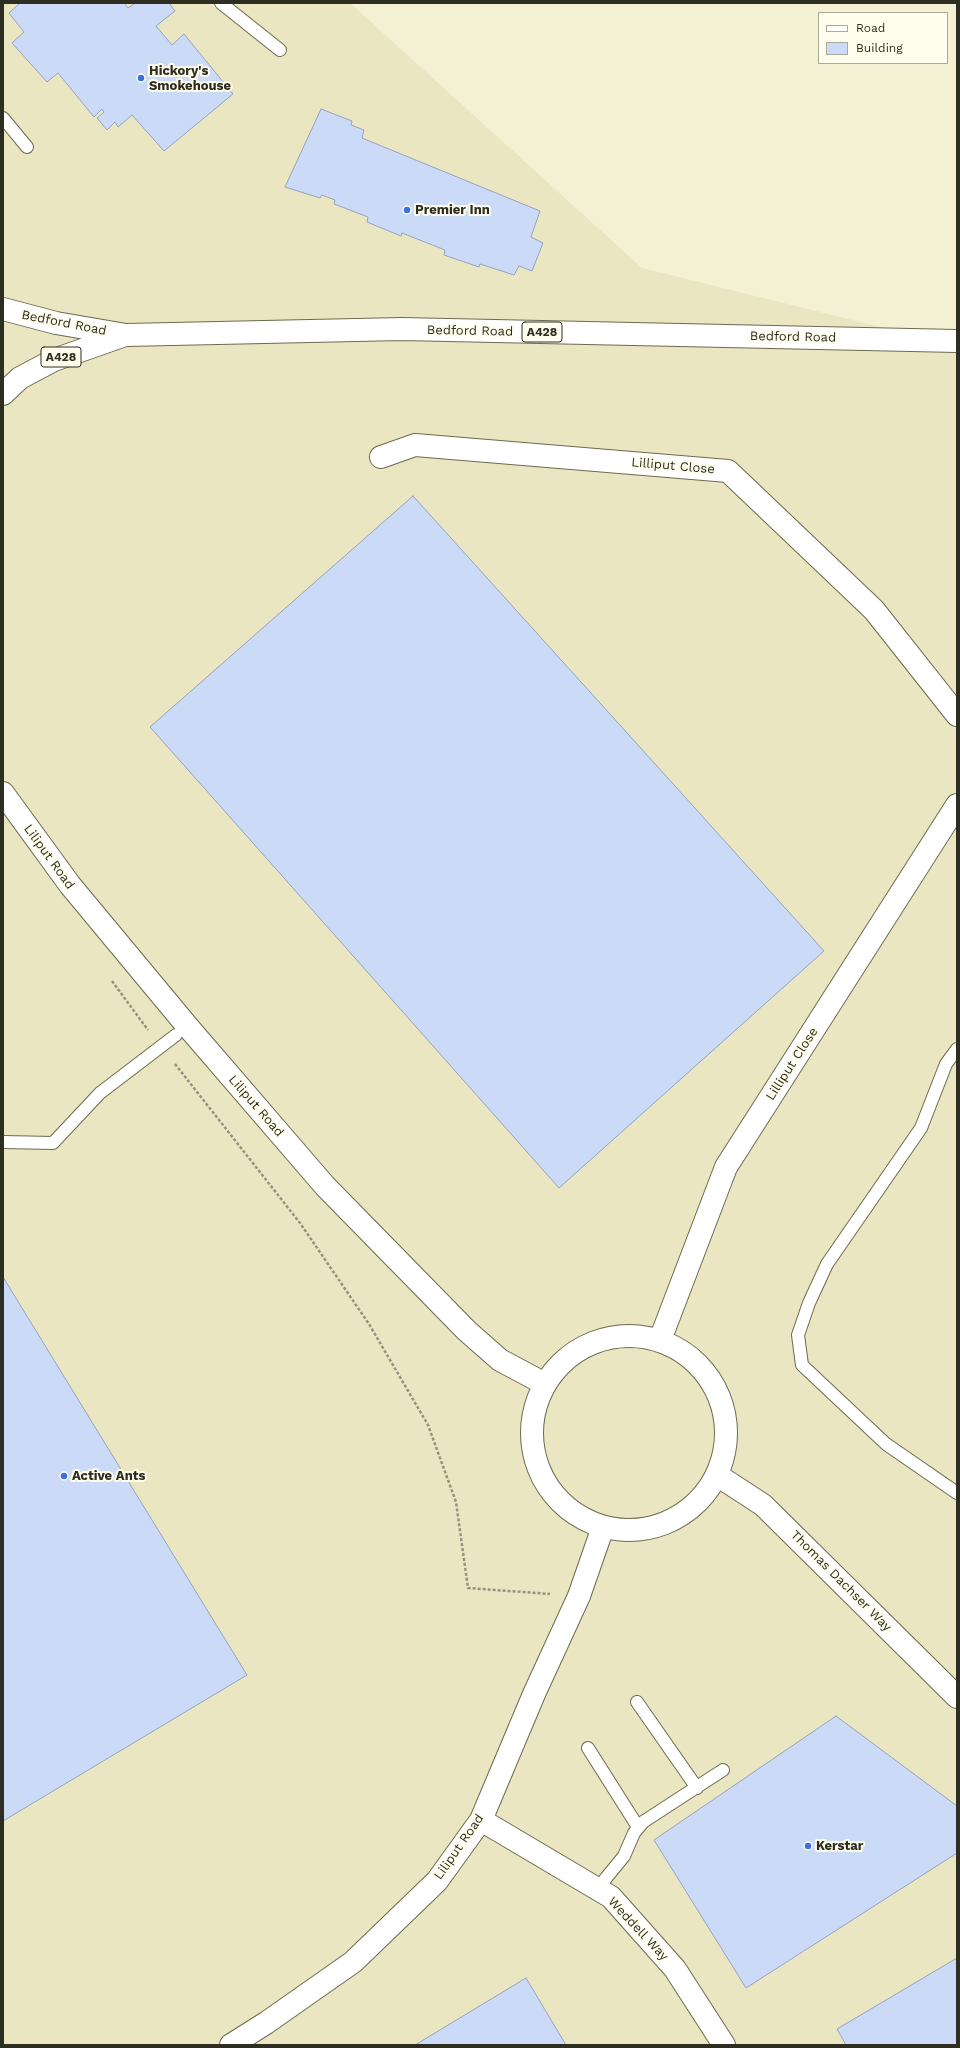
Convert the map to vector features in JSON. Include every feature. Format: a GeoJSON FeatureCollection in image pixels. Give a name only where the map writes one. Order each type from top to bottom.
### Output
{"type":"FeatureCollection","features":[{"type":"Feature","properties":{"kind":"main road","name":"Bedford Road"},"geometry":{"type":"LineString","coordinates":[[3,309],[56,323],[126,334],[402,329],[957,341]]}},
{"type":"Feature","properties":{"kind":"main road","name":"Bedford Road"},"geometry":{"type":"LineString","coordinates":[[3,394],[20,378],[54,360],[126,334]]}},
{"type":"Feature","properties":{"kind":"main road","name":"Lilliput Close"},"geometry":{"type":"LineString","coordinates":[[381,457],[415,445],[728,471],[874,610],[957,715]]}},
{"type":"Feature","properties":{"kind":"main road","name":"Liliput Road"},"geometry":{"type":"LineString","coordinates":[[3,793],[70,885],[193,1033],[325,1186],[467,1331],[500,1360],[545,1384]]}},
{"type":"Feature","properties":{"kind":"main road","name":"Lilliput Close"},"geometry":{"type":"LineString","coordinates":[[660,1340],[726,1167],[957,805]]}},
{"type":"Feature","properties":{"kind":"main road"},"geometry":{"type":"LineString","coordinates":[[619,1336],[660,1340],[678,1349],[700,1367],[716,1390],[725,1418],[725,1447],[717,1474],[702,1497],[681,1515],[656,1526],[630,1530],[602,1526],[576,1514],[554,1495],[538,1470],[532,1441],[534,1411],[545,1384],[564,1360],[590,1344],[619,1336]]}},
{"type":"Feature","properties":{"kind":"main road","name":"Thomas Dachser Way"},"geometry":{"type":"LineString","coordinates":[[717,1474],[763,1505],[957,1697]]}},
{"type":"Feature","properties":{"kind":"main road","name":"Liliput Road"},"geometry":{"type":"LineString","coordinates":[[231,2045],[266,2024],[353,1962],[437,1882],[481,1820],[534,1694],[579,1596],[602,1526]]}},
{"type":"Feature","properties":{"kind":"main road","name":"Weddell Way"},"geometry":{"type":"LineString","coordinates":[[481,1820],[611,1897],[675,1969],[724,2045]]}},
{"type":"Feature","properties":{"kind":"lane"},"geometry":{"type":"LineString","coordinates":[[221,3],[280,50]]}},
{"type":"Feature","properties":{"kind":"lane"},"geometry":{"type":"LineString","coordinates":[[3,118],[27,147]]}},
{"type":"Feature","properties":{"kind":"lane"},"geometry":{"type":"LineString","coordinates":[[3,1142],[53,1143],[100,1093],[176,1035]]}},
{"type":"Feature","properties":{"kind":"lane"},"geometry":{"type":"LineString","coordinates":[[957,1049],[946,1064],[921,1128],[827,1264],[809,1303],[798,1335],[802,1365],[886,1444],[957,1492]]}},
{"type":"Feature","properties":{"kind":"lane"},"geometry":{"type":"LineString","coordinates":[[637,1702],[697,1788]]}},
{"type":"Feature","properties":{"kind":"lane"},"geometry":{"type":"LineString","coordinates":[[588,1748],[638,1827]]}},
{"type":"Feature","properties":{"kind":"lane"},"geometry":{"type":"LineString","coordinates":[[597,1889],[624,1856],[638,1827],[643,1822],[723,1770]]}},
{"type":"Feature","properties":{"kind":"path"},"geometry":{"type":"LineString","coordinates":[[108,976],[160,1046],[300,1223],[370,1324],[428,1426],[456,1502],[468,1588],[579,1596]]}},
{"type":"Feature","properties":{"kind":"shaded area"},"geometry":{"type":"Polygon","coordinates":[[[3,3],[350,3],[642,268],[957,346],[957,2045],[3,2045],[3,3]]]}},
{"type":"Feature","properties":{"kind":"building","name":"Hickory's Smokehouse"},"geometry":{"type":"Polygon","coordinates":[[[20,3],[124,3],[128,8],[135,3],[169,3],[175,11],[156,26],[172,45],[184,34],[233,94],[164,151],[132,115],[118,127],[115,122],[107,130],[97,118],[104,112],[102,109],[94,117],[58,73],[47,82],[12,43],[24,32],[9,13],[20,3]]]}},
{"type":"Feature","properties":{"kind":"building"},"geometry":{"type":"Polygon","coordinates":[[[321,109],[352,121],[351,125],[364,130],[362,138],[540,211],[531,237],[543,243],[532,271],[519,266],[514,275],[480,264],[479,267],[444,255],[445,250],[402,233],[401,236],[367,222],[368,217],[334,204],[335,200],[322,195],[320,198],[285,187],[321,109]]]}},
{"type":"Feature","properties":{"kind":"building"},"geometry":{"type":"Polygon","coordinates":[[[413,496],[824,951],[559,1188],[150,727],[413,496]]]}},
{"type":"Feature","properties":{"kind":"building","name":"Active Ants"},"geometry":{"type":"Polygon","coordinates":[[[3,1277],[247,1675],[3,1821],[3,1277]]]}},
{"type":"Feature","properties":{"kind":"building","name":"Kerstar"},"geometry":{"type":"Polygon","coordinates":[[[836,1716],[957,1806],[957,1853],[746,1988],[654,1840],[836,1716]]]}},
{"type":"Feature","properties":{"kind":"building"},"geometry":{"type":"Polygon","coordinates":[[[957,1958],[957,2045],[846,2045],[837,2029],[957,1958]]]}},
{"type":"Feature","properties":{"kind":"building"},"geometry":{"type":"Polygon","coordinates":[[[526,1978],[566,2045],[415,2045],[526,1978]]]}},
{"type":"Feature","properties":{"kind":"place","name":"Hickory's Smokehouse"},"geometry":{"type":"Point","coordinates":[141,78]}},
{"type":"Feature","properties":{"kind":"place","name":"Premier Inn"},"geometry":{"type":"Point","coordinates":[407,210]}},
{"type":"Feature","properties":{"kind":"place","name":"Active Ants"},"geometry":{"type":"Point","coordinates":[64,1476]}},
{"type":"Feature","properties":{"kind":"place","name":"Kerstar"},"geometry":{"type":"Point","coordinates":[808,1846]}}]}
